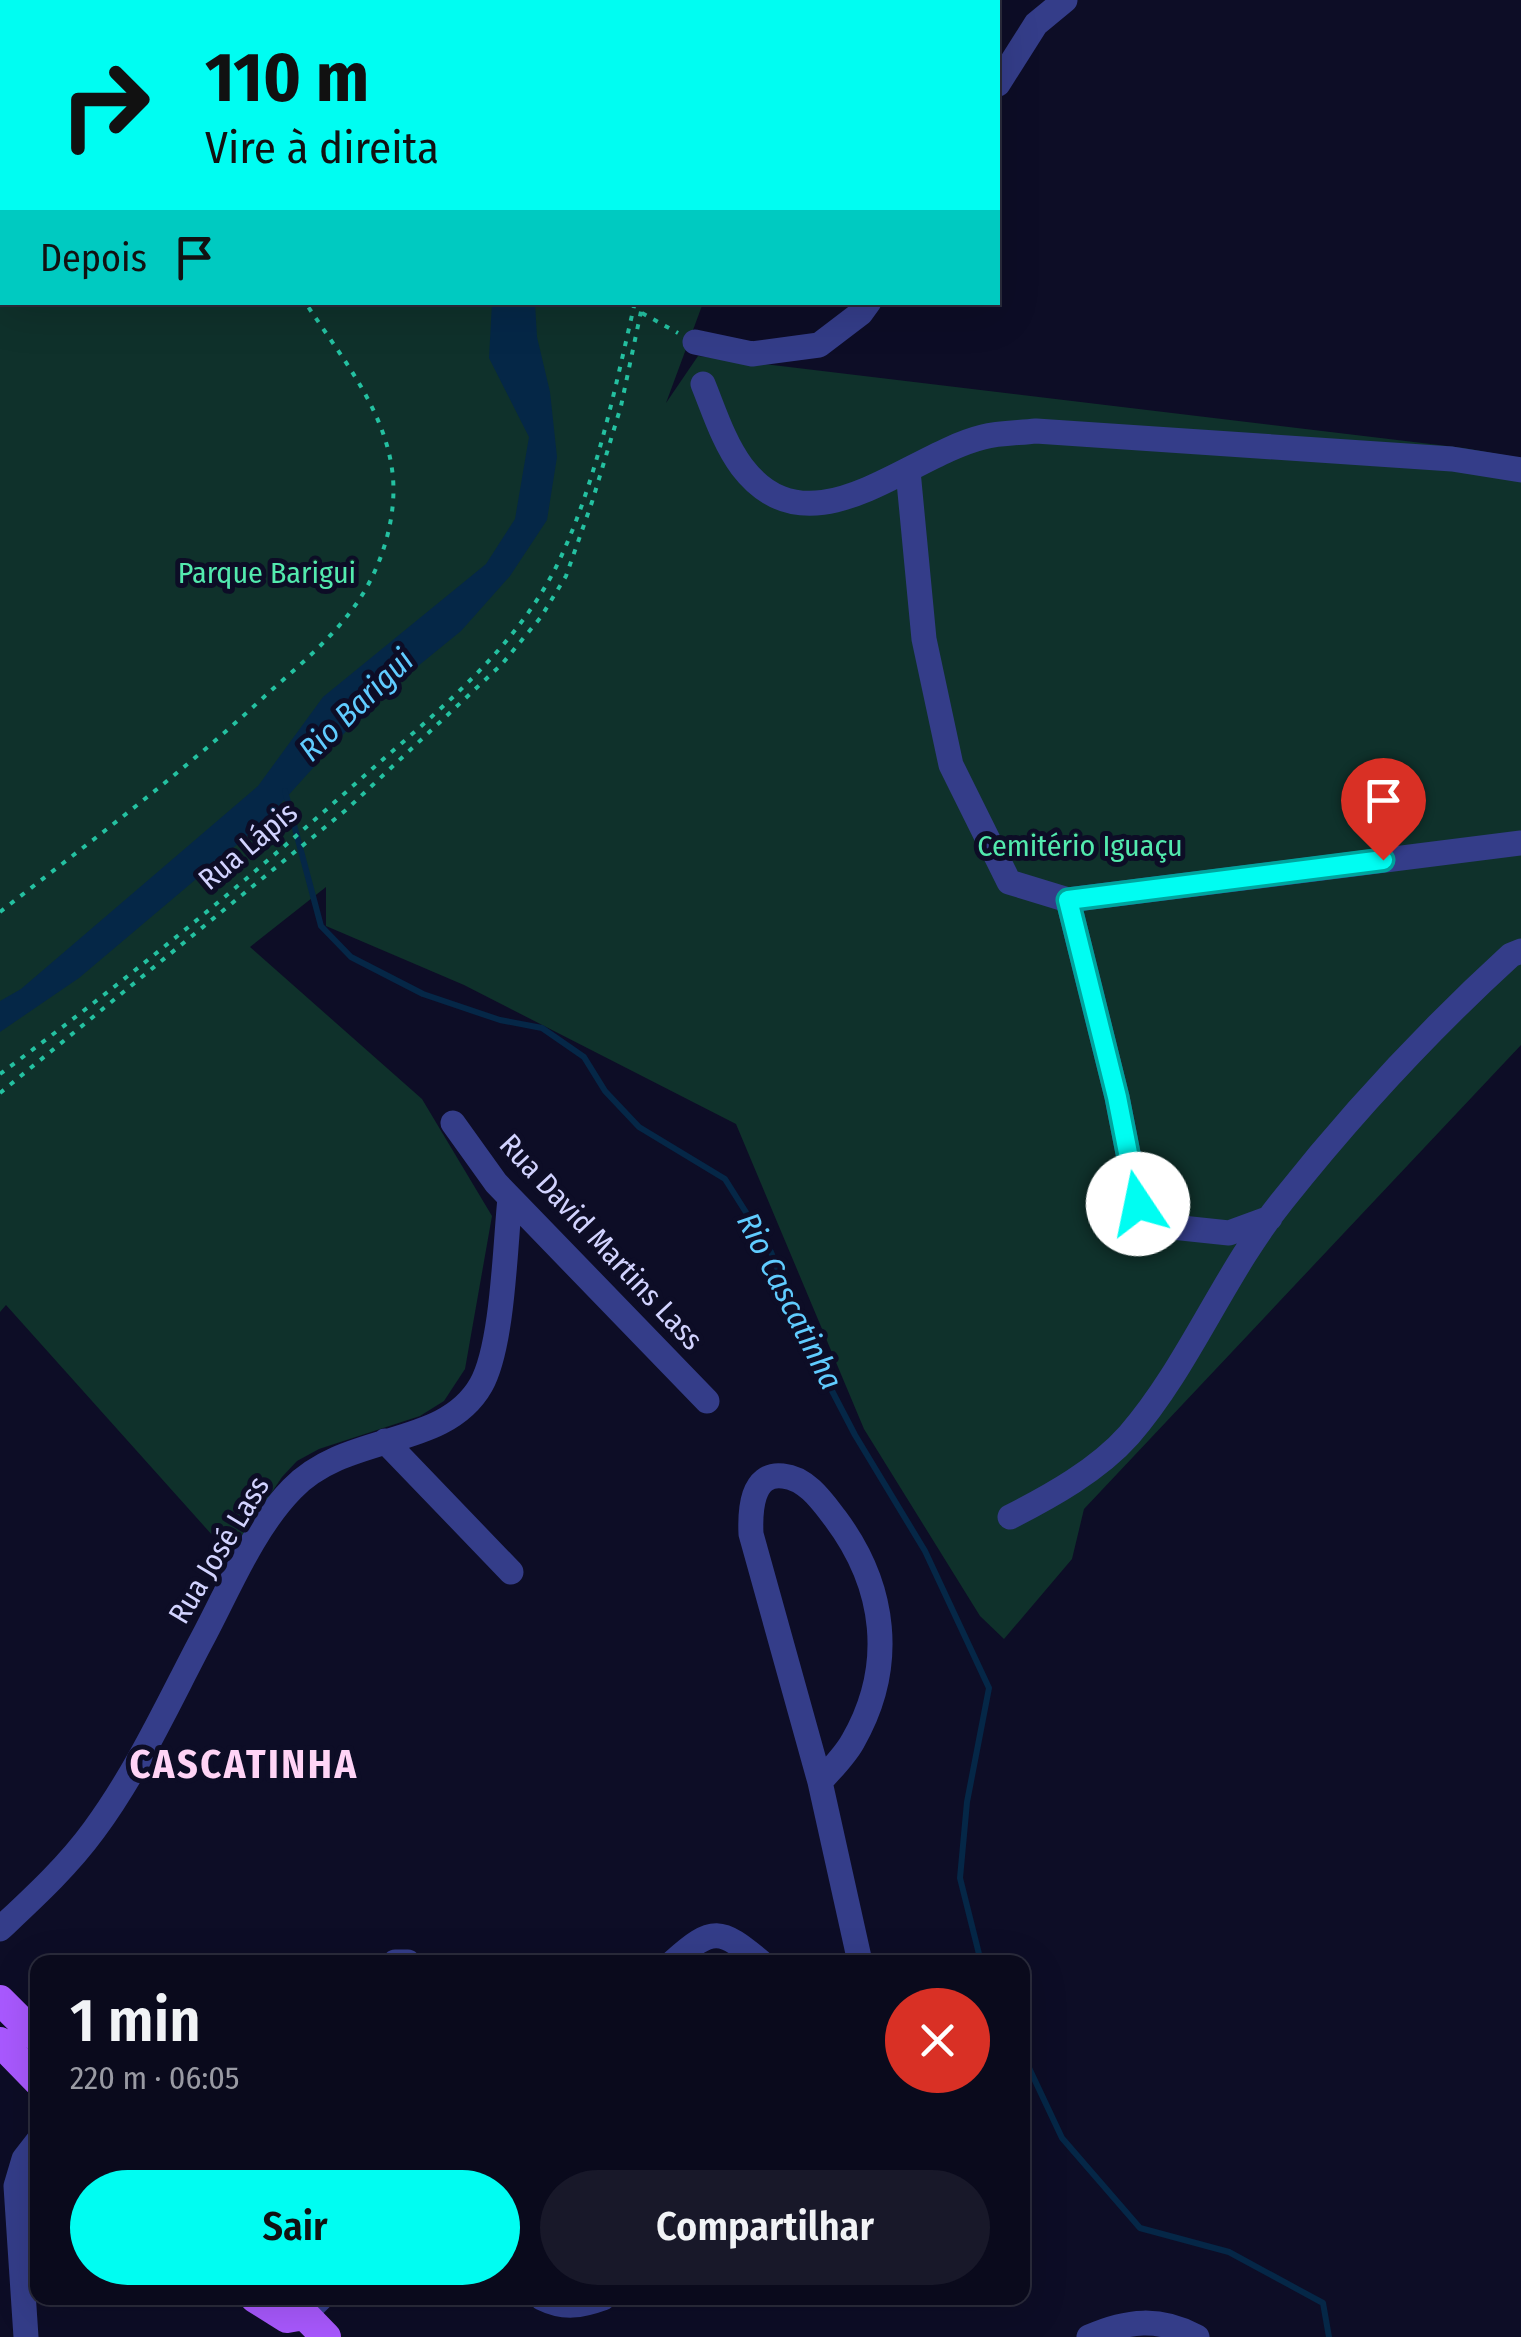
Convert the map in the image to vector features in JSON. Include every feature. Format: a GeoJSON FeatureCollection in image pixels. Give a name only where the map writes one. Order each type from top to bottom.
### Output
{"type":"FeatureCollection","features":[{"type":"Feature","properties":{"kind":"main road"},"geometry":{"type":"LineString","coordinates":[[0,2000],[30,2030]]}},
{"type":"Feature","properties":{"kind":"main road"},"geometry":{"type":"LineString","coordinates":[[0,2042],[30,2073]]}},
{"type":"Feature","properties":{"kind":"main road"},"geometry":{"type":"LineString","coordinates":[[266,2305],[287,2318],[300,2312]]}},
{"type":"Feature","properties":{"kind":"main road"},"geometry":{"type":"LineString","coordinates":[[274,2305],[300,2312],[326,2337]]}},
{"type":"Feature","properties":{"kind":"street"},"geometry":{"type":"LineString","coordinates":[[1000,81],[1036,24],[1065,0]]}},
{"type":"Feature","properties":{"kind":"street"},"geometry":{"type":"LineString","coordinates":[[695,342],[752,354],[819,345],[867,305]]}},
{"type":"Feature","properties":{"kind":"street"},"geometry":{"type":"LineString","coordinates":[[703,384],[740,465],[762,489],[796,504],[821,505],[983,437],[1036,431],[1452,459],[1521,470]]}},
{"type":"Feature","properties":{"kind":"street"},"geometry":{"type":"LineString","coordinates":[[908,471],[924,639],[951,764],[1010,882],[1068,900],[1521,843]]}},
{"type":"Feature","properties":{"kind":"street"},"geometry":{"type":"LineString","coordinates":[[1068,900],[1117,1097],[1138,1204],[1151,1219],[1172,1227],[1230,1233],[1270,1218]]}},
{"type":"Feature","properties":{"kind":"street"},"geometry":{"type":"LineString","coordinates":[[1010,1516],[1072,1482],[1126,1438],[1158,1397],[1270,1218],[1444,1016],[1511,955],[1521,951]]}},
{"type":"Feature","properties":{"kind":"street","name":"Rua David Martins Lass"},"geometry":{"type":"LineString","coordinates":[[453,1123],[510,1198],[707,1401]]}},
{"type":"Feature","properties":{"kind":"street","name":"Rua José Lass"},"geometry":{"type":"LineString","coordinates":[[0,1929],[72,1857],[115,1798],[243,1563],[283,1500],[328,1460],[444,1422],[480,1386],[495,1341],[510,1198]]}},
{"type":"Feature","properties":{"kind":"street"},"geometry":{"type":"LineString","coordinates":[[384,1440],[511,1572]]}},
{"type":"Feature","properties":{"kind":"street"},"geometry":{"type":"LineString","coordinates":[[820,1782],[852,1745],[866,1716],[882,1641],[879,1610],[867,1574],[844,1530],[820,1498],[800,1481],[780,1475],[767,1479],[755,1491],[751,1534],[820,1782],[858,1955]]}},
{"type":"Feature","properties":{"kind":"street"},"geometry":{"type":"LineString","coordinates":[[682,1955],[708,1934],[722,1934],[751,1955]]}},
{"type":"Feature","properties":{"kind":"street"},"geometry":{"type":"LineString","coordinates":[[26,2337],[16,2186],[30,2151]]}},
{"type":"Feature","properties":{"kind":"street"},"geometry":{"type":"LineString","coordinates":[[1089,2337],[1127,2324],[1151,2321],[1172,2325],[1197,2337]]}},
{"type":"Feature","properties":{"kind":"path"},"geometry":{"type":"LineString","coordinates":[[0,912],[204,752],[352,611],[379,565],[393,499],[393,471],[385,435],[374,409],[307,305]]}},
{"type":"Feature","properties":{"kind":"path","name":"Rua Lápis"},"geometry":{"type":"LineString","coordinates":[[0,1074],[270,860],[468,684],[516,629],[564,552],[607,423],[634,305]]}},
{"type":"Feature","properties":{"kind":"path"},"geometry":{"type":"LineString","coordinates":[[0,1093],[312,839],[502,664],[541,617],[566,576],[592,502],[621,406],[642,305]]}},
{"type":"Feature","properties":{"kind":"path"},"geometry":{"type":"LineString","coordinates":[[641,312],[695,342]]}},
{"type":"Feature","properties":{"kind":"green space","name":"Cemitério Iguaçu"},"geometry":{"type":"Polygon","coordinates":[[[0,305],[702,305],[666,403],[698,356],[1521,458],[1521,1045],[1084,1509],[1072,1559],[1004,1639],[980,1616],[864,1429],[736,1124],[464,985],[326,926],[326,887],[250,947],[422,1099],[492,1216],[465,1369],[444,1401],[420,1416],[319,1449],[297,1461],[230,1555],[6,1305],[0,1312],[0,305]]]}},
{"type":"Feature","properties":{"kind":"water","name":"Rio Barigui"},"geometry":{"type":"Polygon","coordinates":[[[492,305],[535,305],[557,457],[547,520],[510,576],[461,631],[369,706],[266,820],[79,978],[0,1032],[0,1001],[21,989],[258,786],[323,697],[486,564],[515,519],[529,437],[489,358],[492,305]]]}},
{"type":"Feature","properties":{"kind":"waterway","name":"Rio Cascatinha"},"geometry":{"type":"LineString","coordinates":[[285,791],[321,926],[351,957],[423,994],[500,1020],[542,1028],[584,1057],[605,1091],[639,1127],[725,1179],[771,1252],[804,1337],[855,1435],[925,1551],[989,1688],[967,1802],[960,1878],[979,1955]]}},
{"type":"Feature","properties":{"kind":"waterway","name":"Rio Cascatinha"},"geometry":{"type":"LineString","coordinates":[[1030,2070],[1062,2138],[1140,2228],[1229,2252],[1323,2303],[1329,2337]]}},
{"type":"Feature","properties":{"kind":"district","name":"CASCATINHA"},"geometry":{"type":"Point","coordinates":[244,1765]}},
{"type":"Feature","properties":{"kind":"route"},"geometry":{"type":"LineString","coordinates":[[1138,1204],[1117,1097],[1068,900],[1383,860]]}},
{"type":"Feature","properties":{"kind":"park label","name":"Parque Barigui"},"geometry":{"type":"Point","coordinates":[267,573]}}]}
